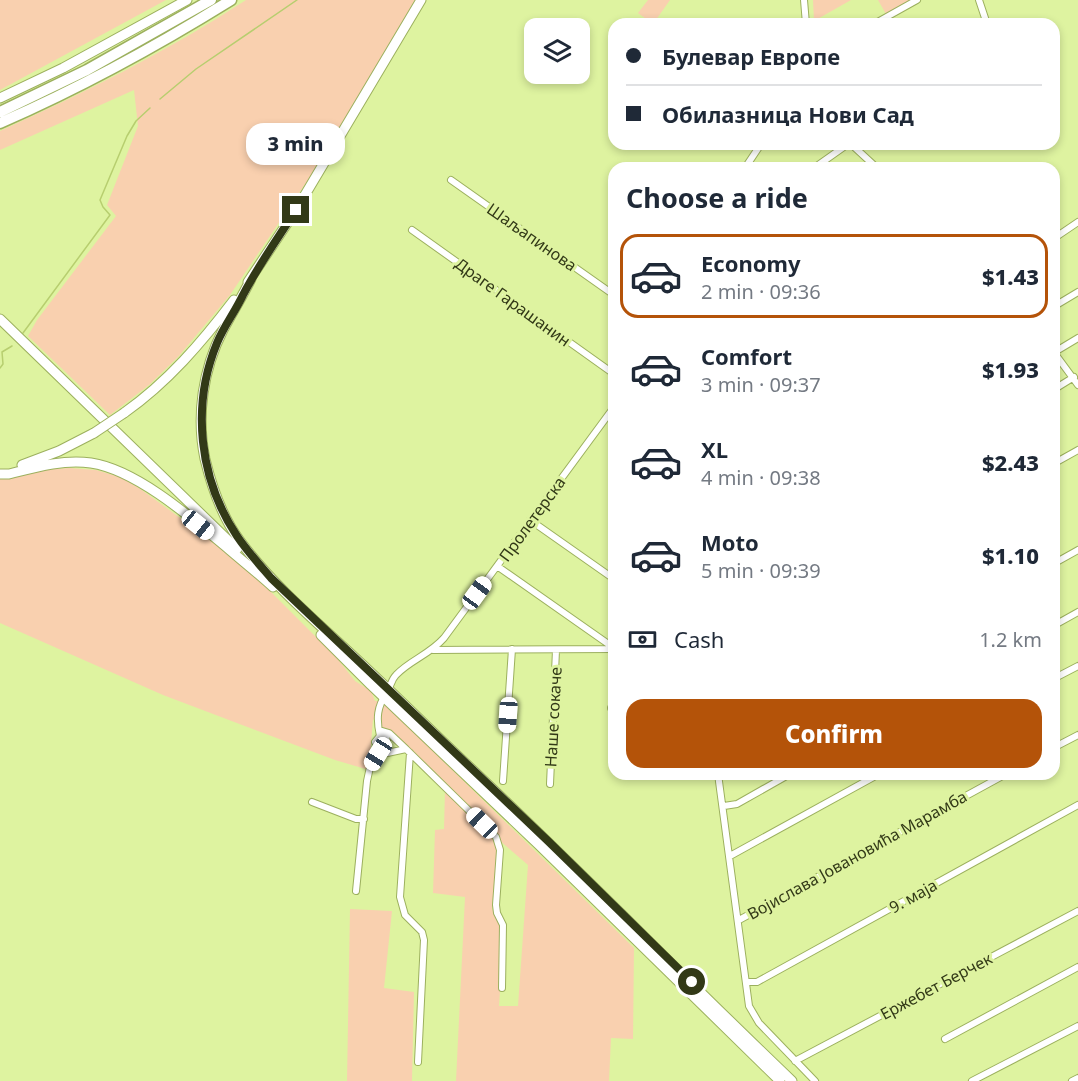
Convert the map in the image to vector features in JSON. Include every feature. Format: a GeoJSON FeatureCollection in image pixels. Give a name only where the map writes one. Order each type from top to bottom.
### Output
{"type":"FeatureCollection","features":[{"type":"Feature","properties":{"kind":"highway"},"geometry":{"type":"LineString","coordinates":[[0,112],[87,69],[211,0]]}},
{"type":"Feature","properties":{"kind":"highway"},"geometry":{"type":"LineString","coordinates":[[0,123],[94,78],[231,0]]}},
{"type":"Feature","properties":{"kind":"main road"},"geometry":{"type":"LineString","coordinates":[[172,9],[182,0]]}},
{"type":"Feature","properties":{"kind":"main road"},"geometry":{"type":"LineString","coordinates":[[0,98],[63,68],[187,0]]}},
{"type":"Feature","properties":{"kind":"main road"},"geometry":{"type":"LineString","coordinates":[[269,580],[240,541],[220,506],[205,457],[201,426],[204,388],[213,353],[250,279],[296,210],[421,0]]}},
{"type":"Feature","properties":{"kind":"main road"},"geometry":{"type":"LineString","coordinates":[[0,473],[32,462],[94,433],[158,387],[181,363],[250,279]]}},
{"type":"Feature","properties":{"kind":"main road"},"geometry":{"type":"LineString","coordinates":[[0,319],[386,693],[780,1081]]}},
{"type":"Feature","properties":{"kind":"main road"},"geometry":{"type":"LineString","coordinates":[[0,473],[9,474],[66,462],[90,463],[119,471],[139,482],[181,512],[269,580]]}},
{"type":"Feature","properties":{"kind":"main road"},"geometry":{"type":"LineString","coordinates":[[386,693],[548,841],[792,1081]]}},
{"type":"Feature","properties":{"kind":"street"},"geometry":{"type":"LineString","coordinates":[[804,0],[806,18]]}},
{"type":"Feature","properties":{"kind":"street"},"geometry":{"type":"LineString","coordinates":[[885,18],[917,0]]}},
{"type":"Feature","properties":{"kind":"street"},"geometry":{"type":"LineString","coordinates":[[980,3],[985,18]]}},
{"type":"Feature","properties":{"kind":"street"},"geometry":{"type":"LineString","coordinates":[[823,162],[840,150]]}},
{"type":"Feature","properties":{"kind":"street"},"geometry":{"type":"LineString","coordinates":[[856,150],[870,162]]}},
{"type":"Feature","properties":{"kind":"street","name":"Шаљапинова"},"geometry":{"type":"LineString","coordinates":[[451,180],[608,291]]}},
{"type":"Feature","properties":{"kind":"street"},"geometry":{"type":"LineString","coordinates":[[1060,234],[1078,222]]}},
{"type":"Feature","properties":{"kind":"street","name":"Драге Гарашанин"},"geometry":{"type":"LineString","coordinates":[[412,230],[608,370]]}},
{"type":"Feature","properties":{"kind":"street"},"geometry":{"type":"LineString","coordinates":[[1060,303],[1078,292]]}},
{"type":"Feature","properties":{"kind":"street"},"geometry":{"type":"LineString","coordinates":[[1060,348],[1078,338]]}},
{"type":"Feature","properties":{"kind":"street"},"geometry":{"type":"LineString","coordinates":[[1060,360],[1078,385]]}},
{"type":"Feature","properties":{"kind":"street"},"geometry":{"type":"LineString","coordinates":[[1060,386],[1074,377]]}},
{"type":"Feature","properties":{"kind":"street","name":"Пролетерска"},"geometry":{"type":"LineString","coordinates":[[386,693],[397,673],[433,650],[608,415]]}},
{"type":"Feature","properties":{"kind":"street"},"geometry":{"type":"LineString","coordinates":[[1060,460],[1078,450]]}},
{"type":"Feature","properties":{"kind":"street"},"geometry":{"type":"LineString","coordinates":[[530,520],[608,575]]}},
{"type":"Feature","properties":{"kind":"street"},"geometry":{"type":"LineString","coordinates":[[1060,560],[1078,550]]}},
{"type":"Feature","properties":{"kind":"street"},"geometry":{"type":"LineString","coordinates":[[497,566],[608,645]]}},
{"type":"Feature","properties":{"kind":"street"},"geometry":{"type":"LineString","coordinates":[[1060,623],[1078,612]]}},
{"type":"Feature","properties":{"kind":"street"},"geometry":{"type":"LineString","coordinates":[[503,781],[512,649]]}},
{"type":"Feature","properties":{"kind":"street"},"geometry":{"type":"LineString","coordinates":[[433,650],[608,649]]}},
{"type":"Feature","properties":{"kind":"street","name":"Наше сокаче"},"geometry":{"type":"LineString","coordinates":[[550,784],[556,650]]}},
{"type":"Feature","properties":{"kind":"street"},"geometry":{"type":"LineString","coordinates":[[1060,675],[1078,666]]}},
{"type":"Feature","properties":{"kind":"street"},"geometry":{"type":"LineString","coordinates":[[380,733],[377,719],[386,693]]}},
{"type":"Feature","properties":{"kind":"street"},"geometry":{"type":"LineString","coordinates":[[380,733],[389,733],[496,837],[500,850],[496,905],[504,925],[502,988]]}},
{"type":"Feature","properties":{"kind":"street"},"geometry":{"type":"LineString","coordinates":[[379,751],[375,742],[380,733]]}},
{"type":"Feature","properties":{"kind":"street"},"geometry":{"type":"LineString","coordinates":[[1060,744],[1078,735]]}},
{"type":"Feature","properties":{"kind":"street"},"geometry":{"type":"LineString","coordinates":[[379,751],[408,751]]}},
{"type":"Feature","properties":{"kind":"street"},"geometry":{"type":"LineString","coordinates":[[356,891],[367,781],[370,767],[379,751]]}},
{"type":"Feature","properties":{"kind":"street"},"geometry":{"type":"LineString","coordinates":[[408,751],[400,897],[405,915],[422,932],[424,940],[418,1062]]}},
{"type":"Feature","properties":{"kind":"street"},"geometry":{"type":"LineString","coordinates":[[719,780],[749,1006],[759,1023],[815,1081]]}},
{"type":"Feature","properties":{"kind":"street"},"geometry":{"type":"LineString","coordinates":[[724,806],[737,804],[779,780]]}},
{"type":"Feature","properties":{"kind":"street"},"geometry":{"type":"LineString","coordinates":[[730,856],[868,780]]}},
{"type":"Feature","properties":{"kind":"street","name":"Војислава Јовановића Марамба"},"geometry":{"type":"LineString","coordinates":[[739,920],[995,780]]}},
{"type":"Feature","properties":{"kind":"street"},"geometry":{"type":"LineString","coordinates":[[312,802],[356,819],[364,819]]}},
{"type":"Feature","properties":{"kind":"street","name":"9. маја"},"geometry":{"type":"LineString","coordinates":[[746,982],[757,982],[1078,805]]}},
{"type":"Feature","properties":{"kind":"street","name":"Ержебет Берчек"},"geometry":{"type":"LineString","coordinates":[[795,1061],[1078,911]]}},
{"type":"Feature","properties":{"kind":"street"},"geometry":{"type":"LineString","coordinates":[[945,1039],[1078,967]]}},
{"type":"Feature","properties":{"kind":"street"},"geometry":{"type":"LineString","coordinates":[[972,1081],[1078,1026]]}},
{"type":"Feature","properties":{"kind":"street"},"geometry":{"type":"LineString","coordinates":[[1072,1081],[1078,1078]]}},
{"type":"Feature","properties":{"kind":"shaded area"},"geometry":{"type":"Polygon","coordinates":[[[0,0],[166,0],[0,90],[0,0]]]}},
{"type":"Feature","properties":{"kind":"shaded area"},"geometry":{"type":"Polygon","coordinates":[[[246,0],[415,0],[316,168],[230,295],[178,357],[149,385],[110,415],[28,336],[37,320],[116,216],[107,205],[138,126],[134,90],[0,150],[0,131],[125,70],[186,37],[246,0]]]}},
{"type":"Feature","properties":{"kind":"shaded area"},"geometry":{"type":"Polygon","coordinates":[[[648,0],[670,0],[657,18],[645,18],[638,13],[648,0]]]}},
{"type":"Feature","properties":{"kind":"shaded area"},"geometry":{"type":"Polygon","coordinates":[[[813,0],[851,0],[819,18],[814,18],[813,0]]]}},
{"type":"Feature","properties":{"kind":"shaded area"},"geometry":{"type":"Polygon","coordinates":[[[878,0],[911,0],[886,14],[878,0]]]}},
{"type":"Feature","properties":{"kind":"shaded area"},"geometry":{"type":"Polygon","coordinates":[[[69,468],[96,470],[120,477],[139,488],[233,557],[336,657],[355,681],[371,691],[375,701],[382,701],[634,948],[633,1039],[611,1038],[609,1081],[456,1081],[465,897],[433,893],[435,830],[444,829],[445,789],[373,719],[369,770],[335,760],[163,695],[0,623],[0,478],[28,471],[69,468]],[[498,839],[492,909],[504,929],[499,1006],[518,1006],[528,865],[498,839]]]}},
{"type":"Feature","properties":{"kind":"shaded area"},"geometry":{"type":"Polygon","coordinates":[[[350,909],[392,911],[384,988],[414,992],[412,1081],[347,1081],[350,909]]]}},
{"type":"Feature","properties":{"kind":"waterway"},"geometry":{"type":"LineString","coordinates":[[160,99],[196,69],[297,0]]}},
{"type":"Feature","properties":{"kind":"waterway"},"geometry":{"type":"LineString","coordinates":[[23,333],[110,215],[100,200],[127,136],[136,121],[150,108]]}},
{"type":"Feature","properties":{"kind":"waterway"},"geometry":{"type":"LineString","coordinates":[[0,368],[3,364],[2,352],[12,346]]}},
{"type":"Feature","properties":{"kind":"route"},"geometry":{"type":"LineString","coordinates":[[296,210],[250,279],[243,296],[223,329],[205,381],[201,426],[203,446],[220,506],[240,541],[271,578],[548,841],[692,982]]}}]}
